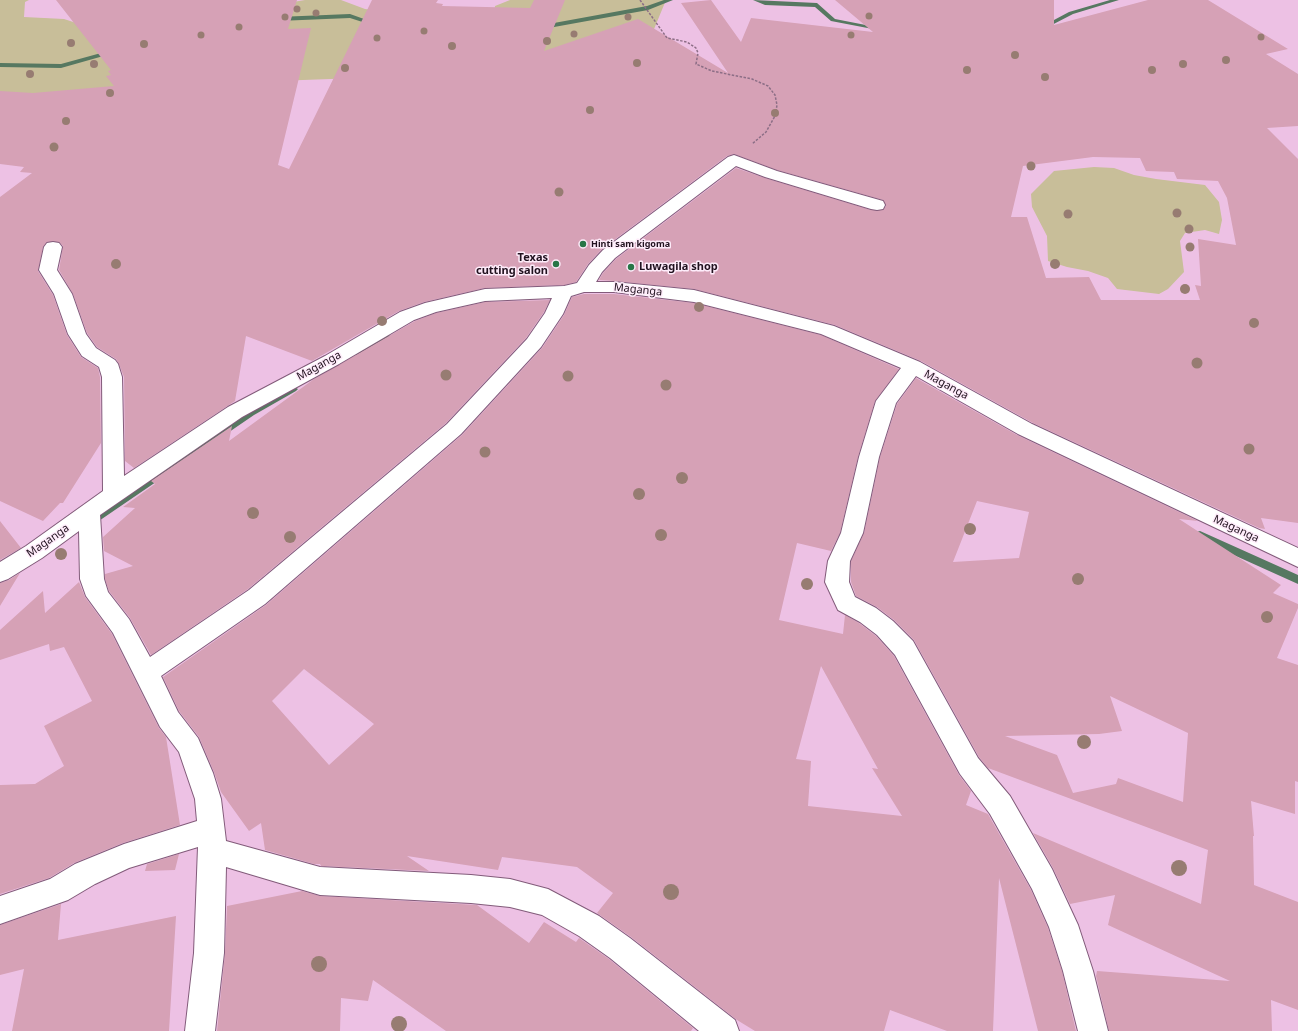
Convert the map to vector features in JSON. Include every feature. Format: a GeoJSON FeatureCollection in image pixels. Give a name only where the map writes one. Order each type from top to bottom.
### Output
{"type":"FeatureCollection","features":[{"type":"Feature","properties":{"kind":"street"},"geometry":{"type":"LineString","coordinates":[[146,673],[256,597],[454,429],[534,343],[554,314],[574,290],[609,254],[734,160],[771,174],[877,205]]}},
{"type":"Feature","properties":{"kind":"street"},"geometry":{"type":"LineString","coordinates":[[53,246],[48,270],[63,294],[77,334],[89,352],[108,364],[112,377],[114,494]]}},
{"type":"Feature","properties":{"kind":"street","name":"Maganga"},"geometry":{"type":"LineString","coordinates":[[0,573],[34,552],[114,494],[235,412],[332,360],[407,316],[431,307],[485,295],[614,287],[694,296],[827,330],[913,366],[1025,429],[1298,558]]}},
{"type":"Feature","properties":{"kind":"street"},"geometry":{"type":"LineString","coordinates":[[913,366],[886,401],[869,456],[852,533],[839,561],[837,582],[846,603],[885,628],[904,648],[969,766],[1000,805],[1042,879],[1063,925],[1078,971],[1093,1031]]}},
{"type":"Feature","properties":{"kind":"street"},"geometry":{"type":"LineString","coordinates":[[89,512],[92,579],[98,596],[122,626],[169,719],[189,746],[200,773],[208,799],[212,840],[209,953],[200,1031]]}},
{"type":"Feature","properties":{"kind":"street"},"geometry":{"type":"LineString","coordinates":[[0,910],[58,890],[85,874],[124,857],[165,843],[212,840],[320,881],[471,889],[510,893],[548,903],[589,926],[620,948],[724,1031]]}},
{"type":"Feature","properties":{"kind":"path"},"geometry":{"type":"LineString","coordinates":[[640,0],[668,38],[687,42],[696,48],[698,53],[696,64],[712,71],[752,79],[768,86],[775,96],[777,106],[775,116],[766,132],[734,160]]}},
{"type":"Feature","properties":{"kind":"shaded area"},"geometry":{"type":"Polygon","coordinates":[[[0,0],[29,0],[25,2],[24,17],[64,19],[107,33],[305,0],[341,0],[365,9],[493,26],[495,6],[510,0],[666,0],[638,68],[275,81],[0,103],[0,0]]]}},
{"type":"Feature","properties":{"kind":"shaded area"},"geometry":{"type":"Polygon","coordinates":[[[1094,167],[1114,168],[1134,175],[1205,185],[1219,202],[1222,220],[1219,234],[1205,230],[1185,233],[1180,241],[1184,272],[1168,289],[1159,294],[1117,289],[1108,278],[1088,271],[1067,267],[1048,261],[1047,236],[1032,207],[1031,194],[1054,171],[1094,167]]]}},
{"type":"Feature","properties":{"kind":"building"},"geometry":{"type":"Polygon","coordinates":[[[56,0],[297,0],[288,29],[311,28],[278,165],[289,169],[372,0],[438,0],[436,3],[443,4],[442,6],[530,8],[534,0],[565,0],[544,51],[638,19],[728,73],[681,3],[711,0],[741,42],[751,18],[873,32],[835,0],[1054,0],[1054,25],[1148,0],[1208,0],[1288,49],[1266,54],[1298,74],[1298,126],[1267,128],[1298,159],[1298,523],[1261,518],[1265,529],[1259,528],[1033,423],[921,361],[835,325],[694,289],[599,280],[603,273],[616,259],[736,168],[871,210],[883,210],[886,206],[883,200],[777,170],[734,154],[727,156],[602,249],[588,264],[576,282],[564,285],[485,288],[424,302],[399,311],[312,361],[246,336],[235,401],[134,468],[125,461],[124,377],[119,364],[116,359],[97,347],[87,333],[73,294],[59,270],[63,246],[59,242],[47,242],[43,247],[38,271],[53,295],[67,335],[81,357],[98,368],[100,377],[101,443],[63,503],[60,503],[43,521],[0,501],[0,197],[32,173],[20,172],[24,167],[0,164],[0,91],[33,93],[114,86],[106,76],[111,75],[108,71],[111,70],[56,0]],[[1093,157],[1023,166],[1011,217],[1027,217],[1046,278],[1089,277],[1101,300],[1200,300],[1195,285],[1201,286],[1198,239],[1236,245],[1227,198],[1218,181],[1177,179],[1174,172],[1146,171],[1140,158],[1093,157]]]}},
{"type":"Feature","properties":{"kind":"building"},"geometry":{"type":"Polygon","coordinates":[[[584,294],[614,294],[694,303],[821,335],[899,369],[875,401],[858,457],[840,533],[831,551],[797,543],[779,620],[843,634],[845,615],[859,623],[876,636],[894,656],[959,775],[971,791],[966,805],[988,814],[1031,890],[1048,928],[1062,971],[1076,1031],[1038,1031],[999,878],[993,1031],[947,1031],[890,1010],[884,1031],[755,1031],[737,1020],[631,937],[597,913],[613,893],[577,867],[502,857],[498,870],[407,856],[429,871],[321,866],[320,864],[314,864],[265,850],[261,823],[249,831],[221,792],[199,737],[179,711],[163,677],[266,605],[462,435],[542,348],[564,315],[572,297],[584,294]],[[821,666],[796,759],[811,761],[808,806],[902,816],[872,768],[878,769],[821,666]],[[304,669],[272,701],[329,765],[374,724],[304,669]]]}},
{"type":"Feature","properties":{"kind":"building"},"geometry":{"type":"Polygon","coordinates":[[[550,300],[544,312],[526,338],[446,423],[248,589],[151,655],[130,618],[109,591],[105,579],[105,574],[133,566],[104,551],[103,537],[135,508],[123,507],[155,484],[151,481],[232,426],[229,441],[314,379],[415,321],[436,313],[485,302],[550,300]]]}},
{"type":"Feature","properties":{"kind":"building"},"geometry":{"type":"Polygon","coordinates":[[[916,378],[1017,435],[1198,521],[1179,519],[1281,585],[1273,593],[1298,604],[1298,608],[1277,658],[1298,665],[1298,782],[1295,781],[1295,814],[1251,801],[1254,836],[1254,885],[1298,902],[1298,1010],[1271,1000],[1272,1031],[1109,1031],[1096,976],[1097,971],[1230,981],[1108,925],[1115,895],[1070,904],[1053,868],[1033,833],[1201,904],[1208,850],[988,768],[979,757],[914,640],[894,620],[877,607],[856,596],[851,582],[851,561],[864,533],[880,457],[897,404],[916,378]],[[977,501],[953,562],[1019,558],[1029,512],[977,501]],[[1110,696],[1122,731],[1099,734],[1005,736],[1057,755],[1073,793],[1116,784],[1118,778],[1183,802],[1188,733],[1110,696]]]}},
{"type":"Feature","properties":{"kind":"building"},"geometry":{"type":"Polygon","coordinates":[[[0,521],[21,548],[0,560],[0,521]]]}},
{"type":"Feature","properties":{"kind":"building"},"geometry":{"type":"Polygon","coordinates":[[[20,573],[0,606],[0,583],[9,580],[20,573]]]}},
{"type":"Feature","properties":{"kind":"building"},"geometry":{"type":"Polygon","coordinates":[[[79,582],[85,597],[112,634],[159,728],[166,737],[180,825],[123,843],[74,863],[49,878],[0,894],[0,785],[35,784],[64,766],[44,726],[92,701],[64,647],[50,651],[49,644],[0,660],[0,630],[43,591],[45,613],[79,582]]]}},
{"type":"Feature","properties":{"kind":"building"},"geometry":{"type":"Polygon","coordinates":[[[179,854],[175,870],[145,871],[147,864],[179,854]]]}},
{"type":"Feature","properties":{"kind":"building"},"geometry":{"type":"Polygon","coordinates":[[[302,891],[320,896],[477,905],[529,943],[544,922],[576,942],[579,938],[609,959],[693,1028],[691,1031],[446,1031],[373,980],[368,1001],[341,998],[340,1031],[217,1031],[225,953],[227,906],[302,891]]]}},
{"type":"Feature","properties":{"kind":"building"},"geometry":{"type":"Polygon","coordinates":[[[61,904],[58,940],[176,916],[169,1031],[12,1031],[24,969],[0,975],[0,925],[61,904]]]}},
{"type":"Feature","properties":{"kind":"waterway"},"geometry":{"type":"LineString","coordinates":[[543,27],[648,8],[670,0]]}},
{"type":"Feature","properties":{"kind":"waterway"},"geometry":{"type":"LineString","coordinates":[[756,0],[765,3],[817,5],[833,20],[878,28]]}},
{"type":"Feature","properties":{"kind":"waterway"},"geometry":{"type":"LineString","coordinates":[[1042,28],[1071,13],[1116,0]]}},
{"type":"Feature","properties":{"kind":"waterway"},"geometry":{"type":"LineString","coordinates":[[278,19],[350,16],[375,24]]}},
{"type":"Feature","properties":{"kind":"waterway"},"geometry":{"type":"LineString","coordinates":[[0,65],[61,66],[112,52]]}},
{"type":"Feature","properties":{"kind":"waterway"},"geometry":{"type":"LineString","coordinates":[[356,353],[388,338]]}},
{"type":"Feature","properties":{"kind":"waterway"},"geometry":{"type":"LineString","coordinates":[[89,522],[251,413],[293,389]]}},
{"type":"Feature","properties":{"kind":"waterway"},"geometry":{"type":"LineString","coordinates":[[1200,535],[1298,580]]}},
{"type":"Feature","properties":{"kind":"place","name":"Hinti sam kigoma"},"geometry":{"type":"Point","coordinates":[583,244]}},
{"type":"Feature","properties":{"kind":"place","name":"Texas cutting salon"},"geometry":{"type":"Point","coordinates":[556,264]}},
{"type":"Feature","properties":{"kind":"place","name":"Luwagila shop"},"geometry":{"type":"Point","coordinates":[631,267]}}]}
